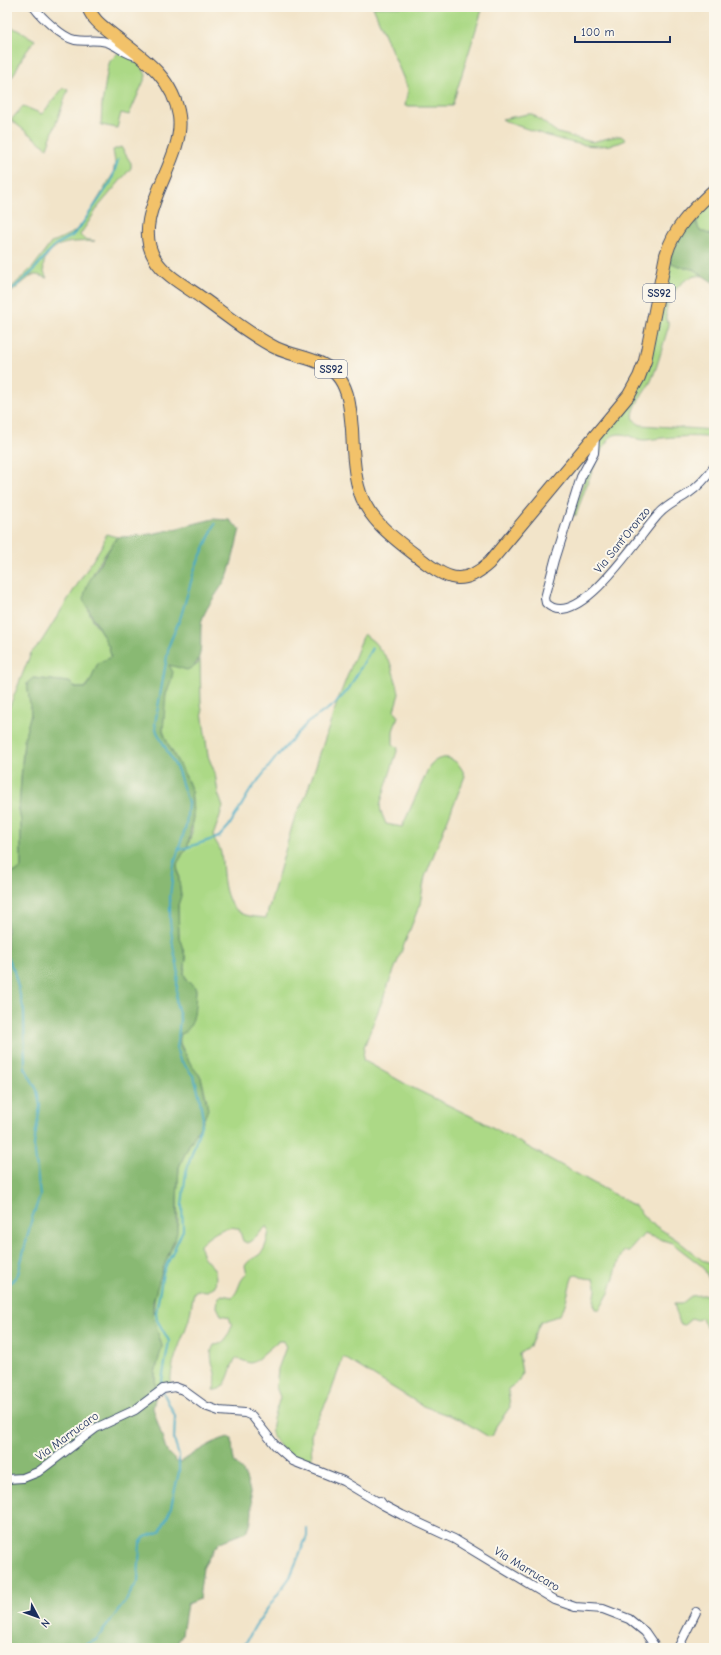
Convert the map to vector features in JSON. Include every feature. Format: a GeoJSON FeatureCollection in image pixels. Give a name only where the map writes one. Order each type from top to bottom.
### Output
{"type":"FeatureCollection","features":[{"type":"Feature","properties":{"kind":"main road","name":"SS92"},"geometry":{"type":"LineString","coordinates":[[88,7],[96,20],[157,70],[173,96],[179,117],[176,143],[149,222],[149,240],[154,258],[171,276],[254,335],[274,347],[322,364],[336,374],[343,384],[349,400],[356,478],[360,495],[376,521],[401,544],[437,572],[446,576],[459,579],[478,573],[504,547],[629,395],[642,369],[666,255],[671,240],[685,218],[714,190]]}},
{"type":"Feature","properties":{"kind":"street"},"geometry":{"type":"LineString","coordinates":[[34,7],[68,38],[75,40],[96,40],[108,42],[132,56],[140,55]]}},
{"type":"Feature","properties":{"kind":"street","name":"Via Sant'Oronzo"},"geometry":{"type":"LineString","coordinates":[[594,438],[594,454],[582,477],[555,560],[545,598],[546,603],[549,606],[556,608],[566,608],[599,586],[617,569],[659,514],[696,488],[714,467]]}},
{"type":"Feature","properties":{"kind":"street","name":"Via Marrucaro"},"geometry":{"type":"LineString","coordinates":[[7,1478],[23,1478],[38,1472],[96,1428],[135,1410],[163,1389],[175,1387],[183,1390],[205,1406],[219,1411],[245,1413],[252,1416],[275,1445],[293,1461],[343,1481],[383,1505],[454,1539],[555,1600],[575,1607],[603,1609],[629,1619],[645,1632],[656,1648]]}},
{"type":"Feature","properties":{"kind":"street","name":"Via Marrucaro"},"geometry":{"type":"LineString","coordinates":[[378,1498],[383,1505]]}},
{"type":"Feature","properties":{"kind":"street"},"geometry":{"type":"LineString","coordinates":[[678,1648],[696,1612]]}},
{"type":"Feature","properties":{"kind":"green space"},"geometry":{"type":"Polygon","coordinates":[[[373,7],[483,7],[452,106],[405,106],[408,89],[373,7]]]}},
{"type":"Feature","properties":{"kind":"green space"},"geometry":{"type":"Polygon","coordinates":[[[7,24],[35,40],[23,56],[13,76],[7,79],[7,24]]]}},
{"type":"Feature","properties":{"kind":"green space"},"geometry":{"type":"Polygon","coordinates":[[[119,52],[127,54],[136,60],[145,72],[146,76],[129,115],[121,113],[117,128],[101,125],[102,104],[108,67],[110,61],[119,52]]]}},
{"type":"Feature","properties":{"kind":"green space"},"geometry":{"type":"Polygon","coordinates":[[[63,88],[68,90],[47,148],[11,120],[23,106],[42,114],[63,88]]]}},
{"type":"Feature","properties":{"kind":"green space"},"geometry":{"type":"Polygon","coordinates":[[[532,114],[558,133],[592,142],[617,136],[621,136],[626,140],[613,145],[583,145],[552,137],[509,123],[502,119],[532,114]]]}},
{"type":"Feature","properties":{"kind":"green space"},"geometry":{"type":"Polygon","coordinates":[[[121,147],[131,163],[131,168],[99,206],[80,235],[84,239],[95,241],[71,242],[53,249],[46,257],[44,262],[44,273],[47,278],[32,275],[7,296],[7,292],[34,266],[51,243],[74,232],[86,219],[113,174],[115,162],[113,150],[121,147]]]}},
{"type":"Feature","properties":{"kind":"green space"},"geometry":{"type":"Polygon","coordinates":[[[714,195],[714,236],[699,230],[697,218],[702,206],[714,195]]]}},
{"type":"Feature","properties":{"kind":"green space"},"geometry":{"type":"Polygon","coordinates":[[[699,209],[696,222],[699,230],[714,236],[714,283],[693,269],[680,267],[668,261],[672,246],[699,209]]]}},
{"type":"Feature","properties":{"kind":"green space"},"geometry":{"type":"Polygon","coordinates":[[[668,261],[696,271],[704,276],[692,277],[686,280],[677,288],[670,298],[666,313],[666,318],[669,325],[659,360],[651,381],[635,407],[633,418],[641,425],[714,430],[714,438],[680,437],[642,440],[623,434],[614,435],[609,439],[603,448],[592,472],[576,515],[573,515],[587,471],[598,451],[600,436],[631,397],[668,261]]]}},
{"type":"Feature","properties":{"kind":"green space"},"geometry":{"type":"Polygon","coordinates":[[[213,519],[229,520],[240,529],[228,574],[222,586],[207,608],[202,620],[200,649],[197,662],[193,667],[187,670],[169,665],[173,672],[166,694],[163,731],[191,789],[193,817],[188,845],[177,864],[181,896],[178,905],[179,937],[186,959],[184,973],[187,981],[194,986],[196,990],[194,1016],[189,1028],[180,1034],[180,1045],[192,1066],[201,1077],[208,1109],[203,1122],[189,1145],[179,1167],[177,1233],[162,1271],[153,1302],[153,1316],[162,1346],[155,1373],[156,1395],[153,1408],[167,1452],[177,1462],[181,1462],[216,1442],[228,1437],[232,1439],[235,1462],[243,1472],[248,1485],[252,1502],[251,1519],[246,1532],[220,1542],[214,1549],[203,1568],[199,1599],[187,1604],[182,1634],[175,1648],[7,1648],[7,874],[18,871],[21,868],[21,822],[19,809],[24,740],[31,713],[27,683],[33,678],[69,682],[76,688],[85,688],[88,685],[97,665],[111,656],[109,647],[83,599],[88,583],[117,537],[130,537],[154,533],[213,519]]]}},
{"type":"Feature","properties":{"kind":"green space"},"geometry":{"type":"Polygon","coordinates":[[[106,534],[117,537],[92,576],[88,587],[87,597],[88,608],[93,620],[107,642],[111,656],[109,660],[100,662],[97,665],[93,678],[85,688],[76,688],[69,682],[33,678],[28,689],[31,713],[24,740],[19,809],[21,822],[21,868],[18,871],[7,874],[7,708],[9,708],[31,653],[41,642],[103,544],[106,534]]]}},
{"type":"Feature","properties":{"kind":"green space"},"geometry":{"type":"Polygon","coordinates":[[[364,634],[374,642],[390,662],[399,694],[394,710],[398,716],[393,731],[393,744],[398,748],[380,805],[386,824],[402,827],[430,765],[435,761],[441,758],[446,758],[455,761],[465,776],[425,877],[420,904],[364,1047],[363,1060],[411,1087],[481,1121],[635,1206],[648,1221],[677,1240],[702,1260],[714,1264],[714,1284],[711,1283],[703,1267],[672,1243],[644,1234],[629,1251],[624,1251],[620,1258],[609,1293],[600,1309],[595,1309],[594,1305],[596,1283],[594,1279],[585,1278],[577,1274],[573,1276],[560,1314],[540,1323],[530,1346],[519,1354],[522,1373],[519,1381],[508,1389],[510,1407],[496,1426],[493,1435],[489,1437],[461,1420],[423,1406],[343,1357],[331,1392],[311,1434],[312,1465],[298,1459],[284,1450],[274,1439],[272,1432],[272,1424],[280,1397],[276,1387],[278,1369],[286,1347],[283,1341],[278,1341],[254,1362],[250,1363],[236,1358],[225,1383],[222,1387],[213,1390],[216,1378],[211,1357],[212,1351],[214,1345],[218,1345],[226,1339],[232,1326],[229,1317],[221,1315],[217,1307],[218,1298],[222,1295],[232,1297],[235,1295],[242,1279],[247,1274],[245,1266],[264,1249],[269,1230],[267,1226],[247,1243],[243,1241],[239,1229],[229,1228],[218,1231],[200,1245],[203,1257],[213,1267],[215,1272],[215,1286],[207,1291],[198,1290],[194,1292],[189,1319],[174,1360],[171,1385],[156,1391],[155,1373],[162,1346],[153,1316],[155,1293],[165,1262],[175,1241],[178,1221],[177,1199],[179,1167],[189,1145],[203,1122],[207,1101],[201,1077],[192,1067],[179,1041],[180,1034],[193,1018],[196,990],[194,986],[187,981],[184,973],[186,959],[179,937],[178,905],[181,896],[177,864],[188,845],[192,832],[193,812],[191,789],[163,731],[164,708],[168,690],[169,664],[197,665],[200,659],[201,703],[208,756],[215,773],[218,793],[223,807],[213,836],[219,846],[227,894],[230,902],[241,913],[266,918],[295,816],[305,798],[339,697],[364,634]]]}},
{"type":"Feature","properties":{"kind":"green space"},"geometry":{"type":"Polygon","coordinates":[[[714,1294],[714,1328],[706,1327],[702,1318],[697,1320],[692,1318],[684,1325],[680,1324],[674,1304],[681,1304],[691,1296],[714,1294]]]}},
{"type":"Feature","properties":{"kind":"waterway"},"geometry":{"type":"LineString","coordinates":[[7,294],[32,272],[55,245],[72,236],[80,227],[111,182],[118,160]]}},
{"type":"Feature","properties":{"kind":"waterway"},"geometry":{"type":"LineString","coordinates":[[161,1386],[169,1341],[157,1320],[156,1313],[163,1273],[183,1230],[182,1205],[186,1172],[203,1119],[199,1094],[194,1077],[179,1058],[177,1050],[180,1018],[176,1002],[178,969],[170,921],[170,896],[174,864],[186,826],[188,803],[178,771],[157,732],[155,724],[169,645],[181,616],[195,568],[215,524]]}},
{"type":"Feature","properties":{"kind":"waterway"},"geometry":{"type":"LineString","coordinates":[[179,850],[219,837],[229,826],[250,791],[278,755],[307,723],[335,704],[348,690],[372,648]]}},
{"type":"Feature","properties":{"kind":"waterway"},"geometry":{"type":"LineString","coordinates":[[7,957],[14,971],[24,1011],[25,1068],[37,1090],[40,1106],[34,1145],[40,1196],[32,1218],[18,1274],[7,1287]]}},
{"type":"Feature","properties":{"kind":"waterway"},"geometry":{"type":"LineString","coordinates":[[78,1648],[96,1640],[125,1602],[138,1581],[140,1543],[145,1537],[160,1532],[170,1511],[179,1472],[179,1456],[174,1440],[175,1416],[163,1392]]}},
{"type":"Feature","properties":{"kind":"waterway"},"geometry":{"type":"LineString","coordinates":[[243,1648],[255,1626],[290,1577],[307,1536],[307,1528]]}}]}
